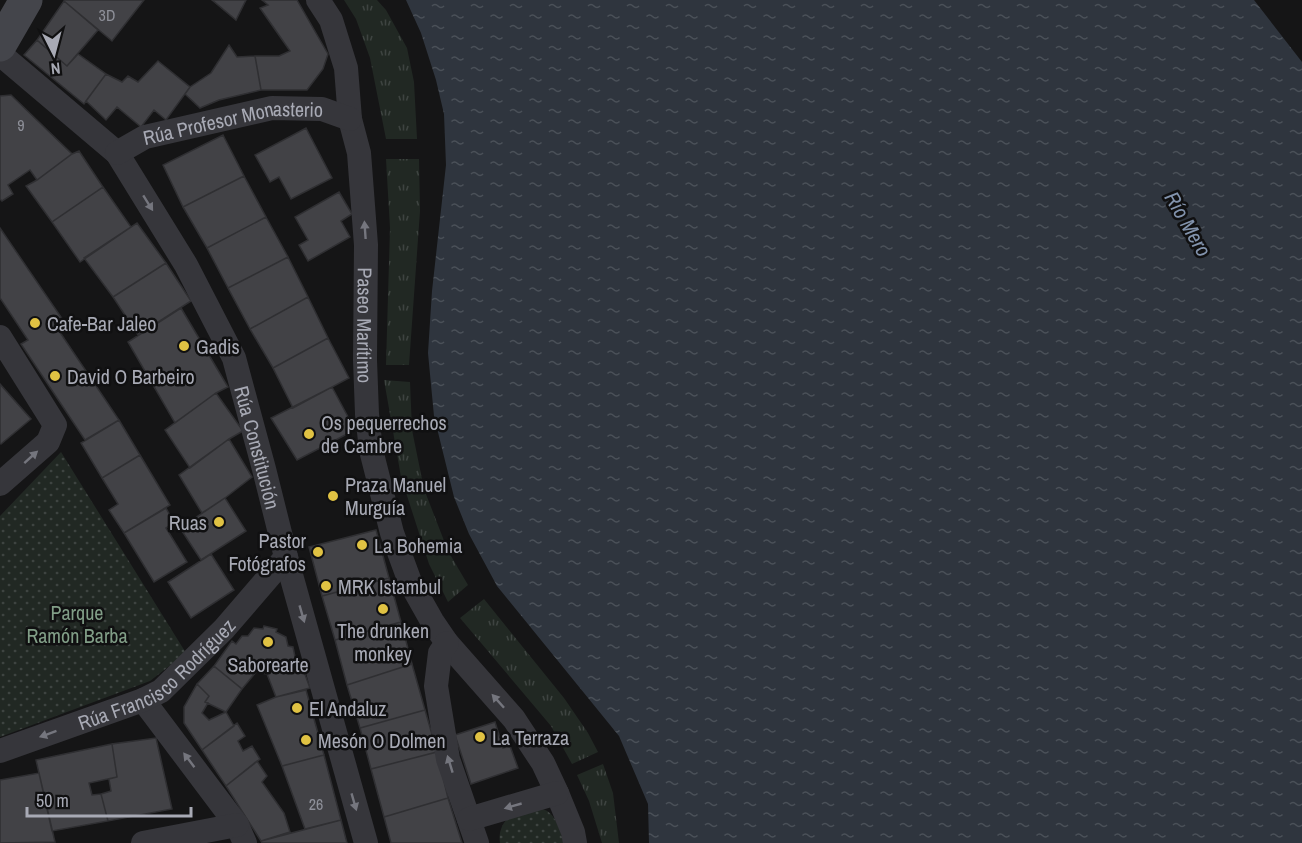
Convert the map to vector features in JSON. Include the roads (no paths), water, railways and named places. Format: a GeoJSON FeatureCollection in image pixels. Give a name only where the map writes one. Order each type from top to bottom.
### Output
{"type":"FeatureCollection","features":[{"type":"Feature","properties":{"kind":"main road"},"geometry":{"type":"LineString","coordinates":[[0,8],[4,0]]}},
{"type":"Feature","properties":{"kind":"main road"},"geometry":{"type":"LineString","coordinates":[[0,45],[26,0]]}},
{"type":"Feature","properties":{"kind":"street","name":"Paseo Marítimo"},"geometry":{"type":"LineString","coordinates":[[318,0],[331,20],[346,68],[350,119],[359,153],[365,235],[367,414],[371,450],[392,533],[410,582],[432,621],[447,643],[514,719],[543,763],[558,793],[575,843]]}},
{"type":"Feature","properties":{"kind":"street","name":"Rúa Constitución"},"geometry":{"type":"LineString","coordinates":[[0,54],[117,153],[186,265],[234,358],[286,558],[366,843]]}},
{"type":"Feature","properties":{"kind":"street","name":"Rúa Profesor Monasterio"},"geometry":{"type":"LineString","coordinates":[[117,153],[145,137],[272,108],[322,109],[350,119]]}},
{"type":"Feature","properties":{"kind":"street"},"geometry":{"type":"LineString","coordinates":[[0,337],[55,425],[48,442],[1,481]]}},
{"type":"Feature","properties":{"kind":"street","name":"Rúa Francisco Rodríguez"},"geometry":{"type":"LineString","coordinates":[[0,751],[143,700],[161,691],[224,629],[286,558]]}},
{"type":"Feature","properties":{"kind":"street"},"geometry":{"type":"LineString","coordinates":[[447,643],[440,653],[436,686],[448,759],[477,843]]}},
{"type":"Feature","properties":{"kind":"street"},"geometry":{"type":"LineString","coordinates":[[143,700],[241,834]]}},
{"type":"Feature","properties":{"kind":"street"},"geometry":{"type":"LineString","coordinates":[[469,819],[558,793]]}},
{"type":"Feature","properties":{"kind":"street"},"geometry":{"type":"LineString","coordinates":[[143,843],[241,834]]}},
{"type":"Feature","properties":{"kind":"water","name":"Río Mero"},"geometry":{"type":"Polygon","coordinates":[[[406,0],[1254,0],[1302,62],[1302,843],[649,843],[648,804],[619,736],[497,586],[469,534],[454,497],[434,416],[428,353],[432,291],[446,165],[444,114],[421,33],[406,0]]]}},
{"type":"Feature","properties":{"kind":"place","name":"Cafe-Bar Jaleo"},"geometry":{"type":"Point","coordinates":[35,323]}},
{"type":"Feature","properties":{"kind":"place","name":"Gadis"},"geometry":{"type":"Point","coordinates":[184,346]}},
{"type":"Feature","properties":{"kind":"place","name":"David O Barbeiro"},"geometry":{"type":"Point","coordinates":[55,376]}},
{"type":"Feature","properties":{"kind":"place","name":"Os pequerrechos de Cambre"},"geometry":{"type":"Point","coordinates":[309,434]}},
{"type":"Feature","properties":{"kind":"place","name":"Praza Manuel Murguía"},"geometry":{"type":"Point","coordinates":[333,496]}},
{"type":"Feature","properties":{"kind":"place","name":"Ruas"},"geometry":{"type":"Point","coordinates":[219,522]}},
{"type":"Feature","properties":{"kind":"place","name":"La Bohemia"},"geometry":{"type":"Point","coordinates":[362,545]}},
{"type":"Feature","properties":{"kind":"place","name":"Pastor Fotógrafos"},"geometry":{"type":"Point","coordinates":[318,552]}},
{"type":"Feature","properties":{"kind":"place","name":"MRK Istambul"},"geometry":{"type":"Point","coordinates":[326,586]}},
{"type":"Feature","properties":{"kind":"place","name":"The drunken monkey"},"geometry":{"type":"Point","coordinates":[383,609]}},
{"type":"Feature","properties":{"kind":"place","name":"Saborearte"},"geometry":{"type":"Point","coordinates":[268,642]}},
{"type":"Feature","properties":{"kind":"place","name":"El Andaluz"},"geometry":{"type":"Point","coordinates":[297,708]}},
{"type":"Feature","properties":{"kind":"place","name":"La Terraza"},"geometry":{"type":"Point","coordinates":[480,737]}},
{"type":"Feature","properties":{"kind":"place","name":"Mesón O Dolmen"},"geometry":{"type":"Point","coordinates":[306,740]}},
{"type":"Feature","properties":{"kind":"park label","name":"Parque Ramón Barba"},"geometry":{"type":"Point","coordinates":[77,624]}}]}
